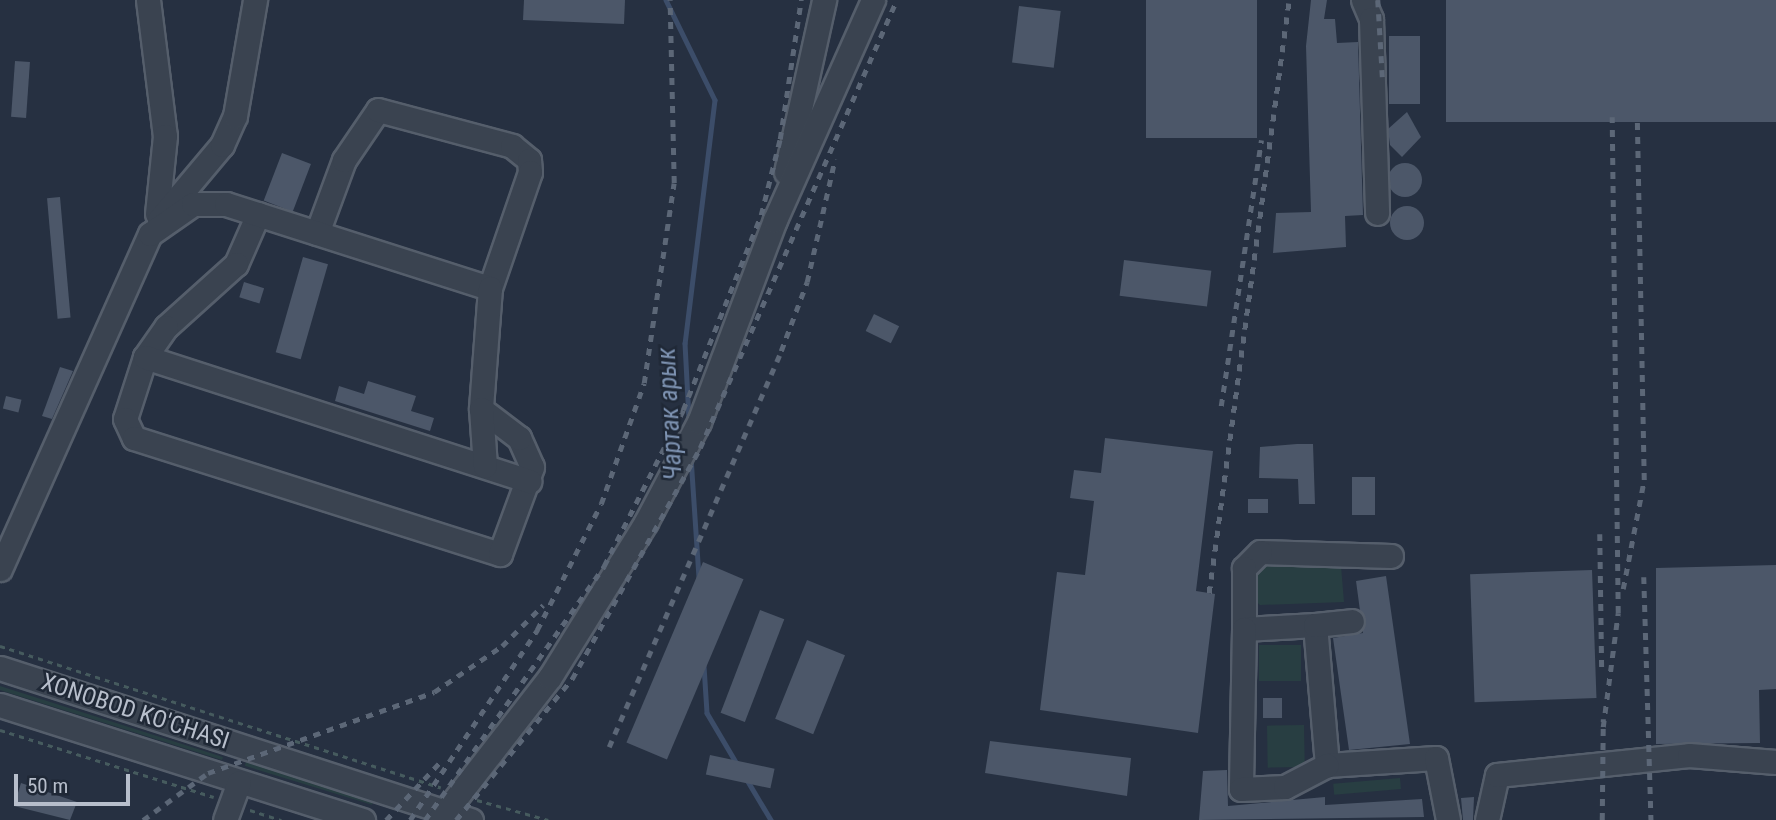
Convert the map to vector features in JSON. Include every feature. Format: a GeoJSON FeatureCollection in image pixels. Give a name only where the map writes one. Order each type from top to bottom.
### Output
{"type":"FeatureCollection","features":[{"type":"Feature","properties":{"kind":"street"},"geometry":{"type":"LineString","coordinates":[[0,569],[150,234],[166,172],[148,0]]}},
{"type":"Feature","properties":{"kind":"street"},"geometry":{"type":"LineString","coordinates":[[150,234],[222,145],[235,116],[255,0]]}},
{"type":"Feature","properties":{"kind":"street"},"geometry":{"type":"LineString","coordinates":[[448,809],[551,677],[646,522],[699,422],[775,220],[873,0]]}},
{"type":"Feature","properties":{"kind":"street"},"geometry":{"type":"LineString","coordinates":[[1363,0],[1371,19],[1377,213]]}},
{"type":"Feature","properties":{"kind":"street"},"geometry":{"type":"LineString","coordinates":[[775,220],[816,5]]}},
{"type":"Feature","properties":{"kind":"street"},"geometry":{"type":"LineString","coordinates":[[317,233],[344,160],[378,110],[512,146],[529,160],[530,172],[490,288],[481,409],[485,467]]}},
{"type":"Feature","properties":{"kind":"street"},"geometry":{"type":"LineString","coordinates":[[150,234],[192,204],[226,204],[490,288]]}},
{"type":"Feature","properties":{"kind":"street"},"geometry":{"type":"LineString","coordinates":[[258,214],[236,264],[166,327],[145,357],[125,419],[128,433],[141,443],[469,549],[500,554],[530,481],[532,467],[519,438],[481,409]]}},
{"type":"Feature","properties":{"kind":"street"},"geometry":{"type":"LineString","coordinates":[[145,357],[530,481]]}},
{"type":"Feature","properties":{"kind":"street"},"geometry":{"type":"LineString","coordinates":[[1391,556],[1260,552],[1244,568],[1241,789],[1285,787],[1327,765],[1436,758],[1448,820]]}},
{"type":"Feature","properties":{"kind":"street"},"geometry":{"type":"LineString","coordinates":[[1244,629],[1352,621]]}},
{"type":"Feature","properties":{"kind":"street"},"geometry":{"type":"LineString","coordinates":[[1315,625],[1327,765]]}},
{"type":"Feature","properties":{"kind":"street","name":"XONOBOD KO'CHASI"},"geometry":{"type":"LineString","coordinates":[[0,668],[448,809],[471,820]]}},
{"type":"Feature","properties":{"kind":"street","name":"XONOBOD KO'CHASI"},"geometry":{"type":"LineString","coordinates":[[0,705],[232,802],[363,820]]}},
{"type":"Feature","properties":{"kind":"street"},"geometry":{"type":"LineString","coordinates":[[1488,820],[1497,775],[1689,755],[1776,762]]}},
{"type":"Feature","properties":{"kind":"path"},"geometry":{"type":"LineString","coordinates":[[0,646],[448,809],[548,820]]}},
{"type":"Feature","properties":{"kind":"path"},"geometry":{"type":"LineString","coordinates":[[0,730],[232,802],[281,820]]}},
{"type":"Feature","properties":{"kind":"green space"},"geometry":{"type":"Polygon","coordinates":[[[1261,566],[1341,566],[1344,602],[1260,605],[1253,599],[1254,574],[1261,566]]]}},
{"type":"Feature","properties":{"kind":"green space"},"geometry":{"type":"Polygon","coordinates":[[[1259,645],[1301,645],[1301,681],[1259,681],[1259,645]]]}},
{"type":"Feature","properties":{"kind":"green space"},"geometry":{"type":"Polygon","coordinates":[[[0,686],[223,757],[222,760],[0,690],[0,686]]]}},
{"type":"Feature","properties":{"kind":"green space"},"geometry":{"type":"Polygon","coordinates":[[[1304,725],[1305,767],[1268,768],[1267,726],[1304,725]]]}},
{"type":"Feature","properties":{"kind":"green space"},"geometry":{"type":"Polygon","coordinates":[[[246,762],[373,801],[372,805],[245,766],[246,762]]]}},
{"type":"Feature","properties":{"kind":"green space"},"geometry":{"type":"Polygon","coordinates":[[[1400,778],[1401,789],[1334,795],[1333,784],[1400,778]]]}},
{"type":"Feature","properties":{"kind":"building"},"geometry":{"type":"Polygon","coordinates":[[[524,0],[625,0],[624,24],[523,20],[524,0]]]}},
{"type":"Feature","properties":{"kind":"building"},"geometry":{"type":"Polygon","coordinates":[[[1146,0],[1257,0],[1257,138],[1146,138],[1146,0]]]}},
{"type":"Feature","properties":{"kind":"building"},"geometry":{"type":"Polygon","coordinates":[[[1311,0],[1327,0],[1324,19],[1335,19],[1337,43],[1358,42],[1363,215],[1345,216],[1346,247],[1273,253],[1276,213],[1311,212],[1306,46],[1311,0]]]}},
{"type":"Feature","properties":{"kind":"building"},"geometry":{"type":"Polygon","coordinates":[[[1446,0],[1776,0],[1776,122],[1446,122],[1446,0]]]}},
{"type":"Feature","properties":{"kind":"building"},"geometry":{"type":"Polygon","coordinates":[[[1019,6],[1061,11],[1054,68],[1012,63],[1019,6]]]}},
{"type":"Feature","properties":{"kind":"building"},"geometry":{"type":"Polygon","coordinates":[[[1389,36],[1420,36],[1420,104],[1389,104],[1389,36]]]}},
{"type":"Feature","properties":{"kind":"building"},"geometry":{"type":"Polygon","coordinates":[[[15,61],[30,62],[26,118],[11,117],[15,61]]]}},
{"type":"Feature","properties":{"kind":"building"},"geometry":{"type":"Polygon","coordinates":[[[1407,112],[1421,137],[1402,157],[1390,145],[1388,129],[1407,112]]]}},
{"type":"Feature","properties":{"kind":"building"},"geometry":{"type":"Polygon","coordinates":[[[282,153],[311,164],[293,212],[264,201],[282,153]]]}},
{"type":"Feature","properties":{"kind":"building"},"geometry":{"type":"Polygon","coordinates":[[[1405,163],[1417,168],[1422,180],[1417,192],[1405,197],[1393,192],[1388,180],[1393,168],[1405,163]]]}},
{"type":"Feature","properties":{"kind":"building"},"geometry":{"type":"Polygon","coordinates":[[[60,197],[71,318],[58,319],[47,198],[60,197]]]}},
{"type":"Feature","properties":{"kind":"building"},"geometry":{"type":"Polygon","coordinates":[[[1407,206],[1419,211],[1424,223],[1419,235],[1407,240],[1395,235],[1390,223],[1395,211],[1407,206]]]}},
{"type":"Feature","properties":{"kind":"building"},"geometry":{"type":"Polygon","coordinates":[[[303,257],[328,264],[301,359],[276,352],[303,257]]]}},
{"type":"Feature","properties":{"kind":"building"},"geometry":{"type":"Polygon","coordinates":[[[1124,260],[1211,271],[1207,306],[1120,296],[1124,260]]]}},
{"type":"Feature","properties":{"kind":"building"},"geometry":{"type":"Polygon","coordinates":[[[244,282],[264,288],[259,303],[239,297],[244,282]]]}},
{"type":"Feature","properties":{"kind":"building"},"geometry":{"type":"Polygon","coordinates":[[[874,314],[899,326],[891,343],[866,331],[874,314]]]}},
{"type":"Feature","properties":{"kind":"building"},"geometry":{"type":"Polygon","coordinates":[[[60,367],[73,371],[52,419],[42,416],[60,367]]]}},
{"type":"Feature","properties":{"kind":"building"},"geometry":{"type":"Polygon","coordinates":[[[368,381],[416,396],[411,411],[434,418],[430,431],[335,401],[339,386],[364,394],[368,381]]]}},
{"type":"Feature","properties":{"kind":"building"},"geometry":{"type":"Polygon","coordinates":[[[6,396],[22,400],[18,412],[3,409],[6,396]]]}},
{"type":"Feature","properties":{"kind":"building"},"geometry":{"type":"Polygon","coordinates":[[[1105,438],[1213,451],[1196,591],[1215,594],[1198,733],[1040,710],[1057,572],[1085,575],[1094,501],[1070,498],[1074,470],[1101,473],[1105,438]]]}},
{"type":"Feature","properties":{"kind":"building"},"geometry":{"type":"Polygon","coordinates":[[[1313,444],[1315,504],[1299,504],[1298,479],[1259,478],[1260,447],[1313,444]]]}},
{"type":"Feature","properties":{"kind":"building"},"geometry":{"type":"Polygon","coordinates":[[[1352,477],[1375,477],[1375,515],[1352,515],[1352,477]]]}},
{"type":"Feature","properties":{"kind":"building"},"geometry":{"type":"Polygon","coordinates":[[[1248,499],[1268,499],[1268,513],[1248,513],[1248,499]]]}},
{"type":"Feature","properties":{"kind":"building"},"geometry":{"type":"Polygon","coordinates":[[[703,562],[744,579],[667,760],[626,742],[703,562]]]}},
{"type":"Feature","properties":{"kind":"building"},"geometry":{"type":"Polygon","coordinates":[[[1776,565],[1776,689],[1759,690],[1760,743],[1656,744],[1656,568],[1776,565]]]}},
{"type":"Feature","properties":{"kind":"building"},"geometry":{"type":"Polygon","coordinates":[[[1592,570],[1596,698],[1475,702],[1470,574],[1592,570]]]}},
{"type":"Feature","properties":{"kind":"building"},"geometry":{"type":"Polygon","coordinates":[[[1386,576],[1410,744],[1349,750],[1333,638],[1363,633],[1356,581],[1386,576]]]}},
{"type":"Feature","properties":{"kind":"building"},"geometry":{"type":"Polygon","coordinates":[[[760,610],[784,619],[745,722],[721,713],[760,610]]]}},
{"type":"Feature","properties":{"kind":"building"},"geometry":{"type":"Polygon","coordinates":[[[807,640],[845,655],[813,734],[775,719],[807,640]]]}},
{"type":"Feature","properties":{"kind":"building"},"geometry":{"type":"Polygon","coordinates":[[[1263,698],[1282,698],[1282,718],[1263,718],[1263,698]]]}},
{"type":"Feature","properties":{"kind":"building"},"geometry":{"type":"Polygon","coordinates":[[[990,741],[1131,758],[1127,796],[985,773],[990,741]]]}},
{"type":"Feature","properties":{"kind":"building"},"geometry":{"type":"Polygon","coordinates":[[[710,755],[775,769],[770,788],[706,775],[710,755]]]}},
{"type":"Feature","properties":{"kind":"building"},"geometry":{"type":"Polygon","coordinates":[[[1227,770],[1228,806],[1325,797],[1325,805],[1422,799],[1424,817],[1199,820],[1203,771],[1227,770]]]}},
{"type":"Feature","properties":{"kind":"building"},"geometry":{"type":"Polygon","coordinates":[[[21,783],[77,802],[70,820],[14,806],[21,783]]]}},
{"type":"Feature","properties":{"kind":"building"},"geometry":{"type":"Polygon","coordinates":[[[1474,797],[1473,820],[1463,820],[1461,798],[1474,797]]]}},
{"type":"Feature","properties":{"kind":"waterway","name":"Чартак арык"},"geometry":{"type":"LineString","coordinates":[[666,0],[715,100],[685,343],[689,420]]}},
{"type":"Feature","properties":{"kind":"waterway","name":"Чартак арык"},"geometry":{"type":"LineString","coordinates":[[691,457],[699,577]]}},
{"type":"Feature","properties":{"kind":"waterway","name":"Чартак арык"},"geometry":{"type":"LineString","coordinates":[[704,666],[707,713],[737,764]]}},
{"type":"Feature","properties":{"kind":"waterway","name":"Чартак арык"},"geometry":{"type":"LineString","coordinates":[[746,778],[771,820]]}},
{"type":"Feature","properties":{"kind":"railway"},"geometry":{"type":"LineString","coordinates":[[410,820],[537,630],[601,504],[644,383],[674,183],[670,0]]}},
{"type":"Feature","properties":{"kind":"railway"},"geometry":{"type":"LineString","coordinates":[[425,820],[604,566],[683,410],[761,215],[780,139],[801,0]]}},
{"type":"Feature","properties":{"kind":"railway"},"geometry":{"type":"LineString","coordinates":[[456,820],[572,679],[700,448],[897,0]]}},
{"type":"Feature","properties":{"kind":"railway"},"geometry":{"type":"LineString","coordinates":[[1209,593],[1289,0]]}},
{"type":"Feature","properties":{"kind":"railway"},"geometry":{"type":"LineString","coordinates":[[1378,0],[1383,83]]}},
{"type":"Feature","properties":{"kind":"railway"},"geometry":{"type":"LineString","coordinates":[[1603,727],[1618,613],[1612,117]]}},
{"type":"Feature","properties":{"kind":"railway"},"geometry":{"type":"LineString","coordinates":[[1623,589],[1644,480],[1637,117]]}},
{"type":"Feature","properties":{"kind":"railway"},"geometry":{"type":"LineString","coordinates":[[1221,406],[1261,140]]}},
{"type":"Feature","properties":{"kind":"railway"},"geometry":{"type":"LineString","coordinates":[[609,747],[781,351],[807,282],[835,159]]}},
{"type":"Feature","properties":{"kind":"railway"},"geometry":{"type":"LineString","coordinates":[[1600,534],[1602,673]]}},
{"type":"Feature","properties":{"kind":"railway"},"geometry":{"type":"LineString","coordinates":[[1644,577],[1651,820]]}},
{"type":"Feature","properties":{"kind":"railway"},"geometry":{"type":"LineString","coordinates":[[143,820],[208,773],[434,692],[502,646],[543,605]]}},
{"type":"Feature","properties":{"kind":"railway"},"geometry":{"type":"LineString","coordinates":[[1602,820],[1603,719]]}},
{"type":"Feature","properties":{"kind":"railway"},"geometry":{"type":"LineString","coordinates":[[386,820],[440,762]]}}]}
